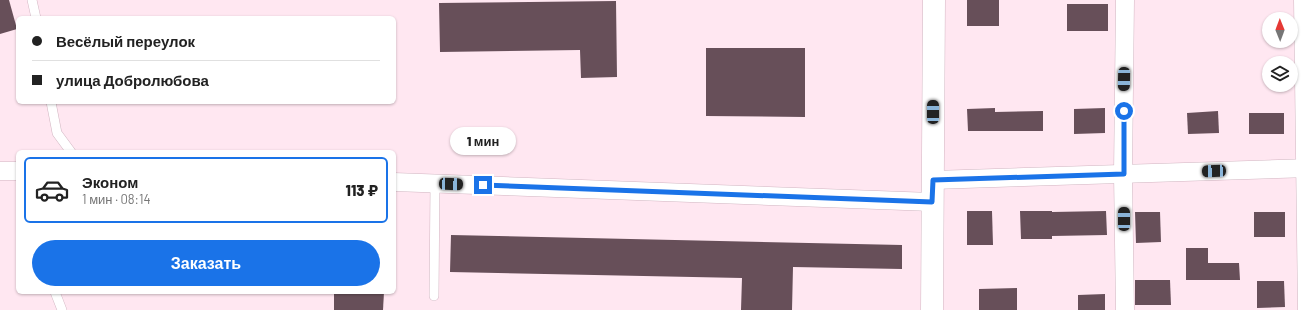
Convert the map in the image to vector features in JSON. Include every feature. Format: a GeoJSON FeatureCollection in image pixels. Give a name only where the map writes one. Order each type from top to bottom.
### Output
{"type":"FeatureCollection","features":[{"type":"Feature","properties":{"kind":"street"},"geometry":{"type":"LineString","coordinates":[[932,310],[934,0]]}},
{"type":"Feature","properties":{"kind":"street"},"geometry":{"type":"LineString","coordinates":[[1124,310],[1125,0]]}},
{"type":"Feature","properties":{"kind":"street"},"geometry":{"type":"LineString","coordinates":[[1303,0],[1307,168],[1306,310]]}},
{"type":"Feature","properties":{"kind":"street"},"geometry":{"type":"LineString","coordinates":[[933,180],[1307,168]]}},
{"type":"Feature","properties":{"kind":"street"},"geometry":{"type":"LineString","coordinates":[[0,171],[16,172]]}},
{"type":"Feature","properties":{"kind":"street"},"geometry":{"type":"LineString","coordinates":[[396,182],[932,202]]}},
{"type":"Feature","properties":{"kind":"lane"},"geometry":{"type":"LineString","coordinates":[[32,0],[36,16]]}},
{"type":"Feature","properties":{"kind":"lane"},"geometry":{"type":"LineString","coordinates":[[51,104],[57,133],[70,150]]}},
{"type":"Feature","properties":{"kind":"lane"},"geometry":{"type":"LineString","coordinates":[[434,296],[435,183]]}},
{"type":"Feature","properties":{"kind":"lane"},"geometry":{"type":"LineString","coordinates":[[56,294],[62,310]]}},
{"type":"Feature","properties":{"kind":"building"},"geometry":{"type":"Polygon","coordinates":[[[0,0],[9,0],[16,29],[0,34],[0,0]]]}},
{"type":"Feature","properties":{"kind":"building"},"geometry":{"type":"Polygon","coordinates":[[[967,0],[999,0],[999,26],[967,26],[967,0]]]}},
{"type":"Feature","properties":{"kind":"building"},"geometry":{"type":"Polygon","coordinates":[[[616,1],[617,77],[581,78],[580,50],[440,52],[439,3],[616,1]]]}},
{"type":"Feature","properties":{"kind":"building"},"geometry":{"type":"Polygon","coordinates":[[[1067,4],[1108,4],[1108,31],[1067,31],[1067,4]]]}},
{"type":"Feature","properties":{"kind":"building"},"geometry":{"type":"Polygon","coordinates":[[[706,48],[805,48],[805,117],[706,116],[706,48]]]}},
{"type":"Feature","properties":{"kind":"building"},"geometry":{"type":"Polygon","coordinates":[[[995,108],[995,112],[1043,111],[1043,131],[968,131],[967,109],[995,108]]]}},
{"type":"Feature","properties":{"kind":"building"},"geometry":{"type":"Polygon","coordinates":[[[1105,108],[1105,133],[1074,134],[1074,109],[1105,108]]]}},
{"type":"Feature","properties":{"kind":"building"},"geometry":{"type":"Polygon","coordinates":[[[1218,111],[1219,133],[1188,134],[1187,113],[1218,111]]]}},
{"type":"Feature","properties":{"kind":"building"},"geometry":{"type":"Polygon","coordinates":[[[1249,113],[1284,113],[1284,134],[1249,134],[1249,113]]]}},
{"type":"Feature","properties":{"kind":"building"},"geometry":{"type":"Polygon","coordinates":[[[967,211],[992,211],[993,245],[967,245],[967,211]]]}},
{"type":"Feature","properties":{"kind":"building"},"geometry":{"type":"Polygon","coordinates":[[[1020,211],[1106,211],[1107,235],[1052,236],[1052,239],[1021,239],[1020,211]]]}},
{"type":"Feature","properties":{"kind":"building"},"geometry":{"type":"Polygon","coordinates":[[[1135,212],[1160,212],[1161,242],[1136,243],[1135,212]]]}},
{"type":"Feature","properties":{"kind":"building"},"geometry":{"type":"Polygon","coordinates":[[[1254,212],[1285,212],[1285,237],[1254,237],[1254,212]]]}},
{"type":"Feature","properties":{"kind":"building"},"geometry":{"type":"Polygon","coordinates":[[[451,235],[902,245],[902,269],[793,267],[792,310],[741,310],[742,278],[450,272],[451,235]]]}},
{"type":"Feature","properties":{"kind":"building"},"geometry":{"type":"Polygon","coordinates":[[[1186,248],[1208,248],[1208,263],[1239,263],[1240,280],[1186,280],[1186,248]]]}},
{"type":"Feature","properties":{"kind":"building"},"geometry":{"type":"Polygon","coordinates":[[[1135,280],[1170,280],[1171,305],[1135,305],[1135,280]]]}},
{"type":"Feature","properties":{"kind":"building"},"geometry":{"type":"Polygon","coordinates":[[[1257,281],[1284,281],[1285,307],[1257,308],[1257,281]]]}},
{"type":"Feature","properties":{"kind":"building"},"geometry":{"type":"Polygon","coordinates":[[[1017,288],[1017,310],[979,310],[979,289],[1017,288]]]}},
{"type":"Feature","properties":{"kind":"building"},"geometry":{"type":"Polygon","coordinates":[[[334,294],[384,294],[383,310],[334,310],[334,294]]]}},
{"type":"Feature","properties":{"kind":"building"},"geometry":{"type":"Polygon","coordinates":[[[1105,294],[1105,310],[1078,310],[1078,295],[1105,294]]]}},
{"type":"Feature","properties":{"kind":"route"},"geometry":{"type":"LineString","coordinates":[[483,185],[932,202],[933,180],[1124,174],[1124,111]]}}]}
